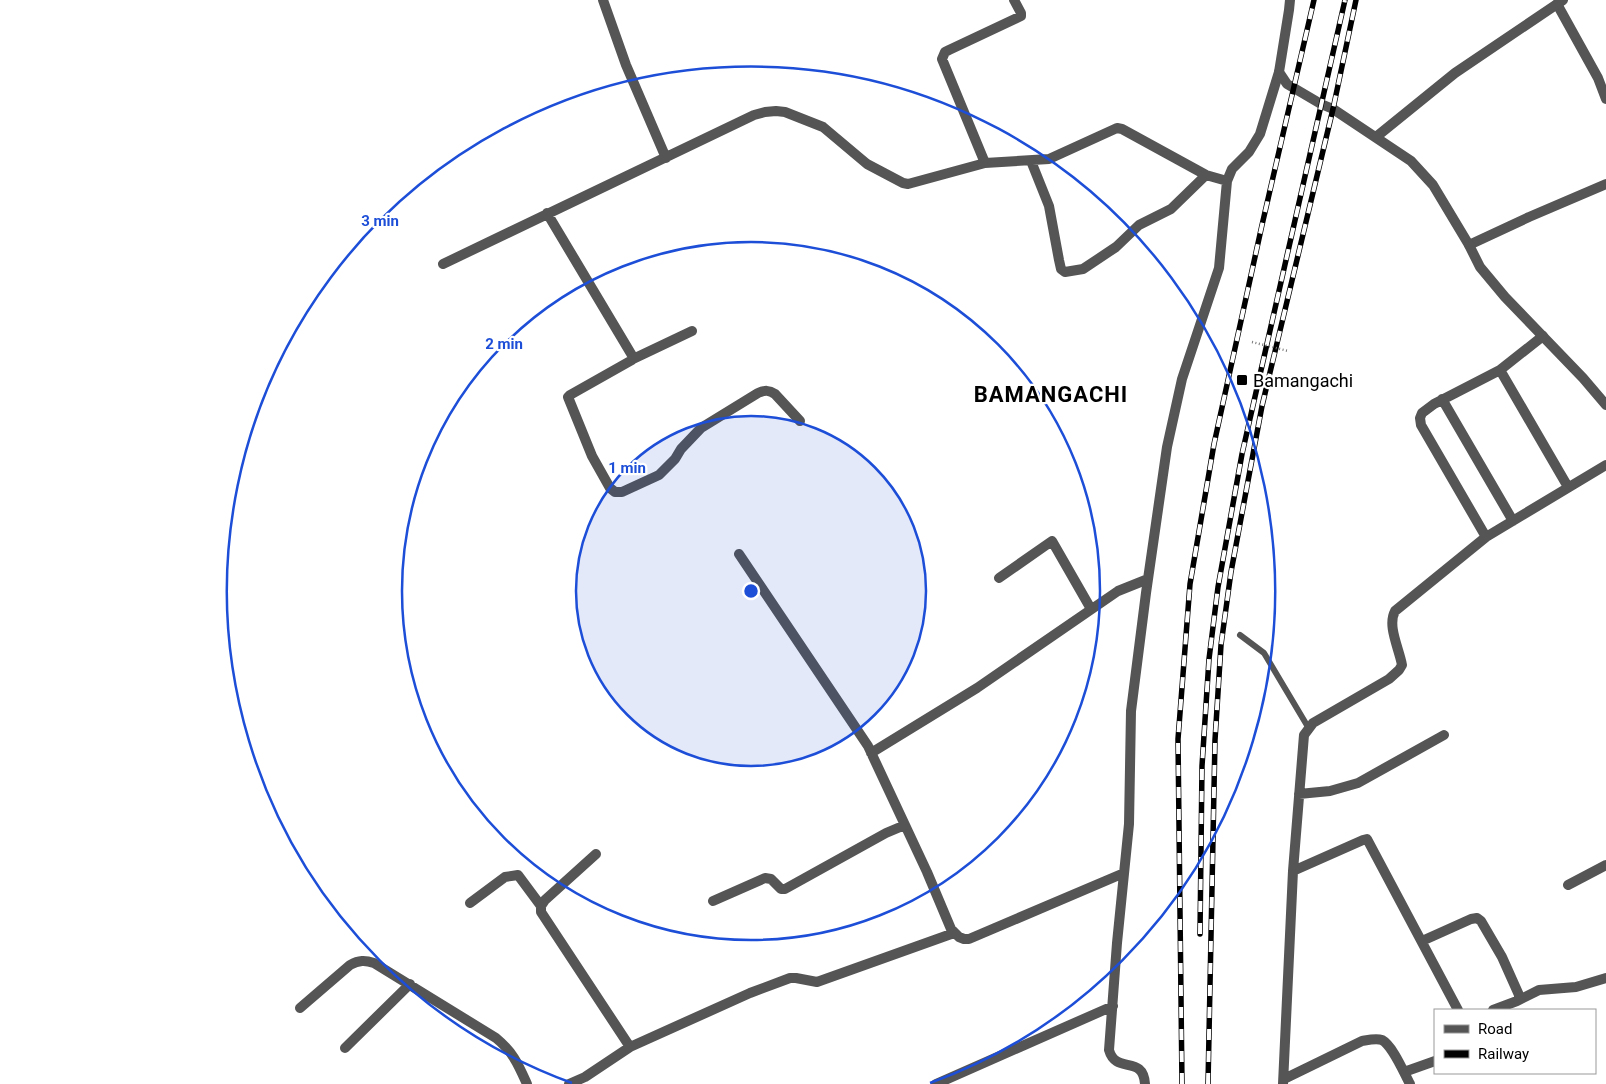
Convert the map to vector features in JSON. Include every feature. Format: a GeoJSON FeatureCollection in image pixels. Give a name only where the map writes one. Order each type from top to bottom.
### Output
{"type":"FeatureCollection","features":[{"type":"Feature","properties":{"kind":"street"},"geometry":{"type":"LineString","coordinates":[[603,0],[626,65],[666,158]]}},
{"type":"Feature","properties":{"kind":"street"},"geometry":{"type":"LineString","coordinates":[[985,163],[942,59],[945,52],[1021,16],[1014,0]]}},
{"type":"Feature","properties":{"kind":"street"},"geometry":{"type":"LineString","coordinates":[[1145,1084],[1144,1076],[1139,1069],[1134,1065],[1114,1061],[1109,1050],[1129,824],[1132,712],[1148,579],[1167,447],[1182,379],[1219,268],[1228,181],[1232,169],[1249,152],[1260,134],[1279,72],[1290,0]]}},
{"type":"Feature","properties":{"kind":"street"},"geometry":{"type":"LineString","coordinates":[[1376,137],[1455,73],[1560,2],[1602,76],[1606,99]]}},
{"type":"Feature","properties":{"kind":"street"},"geometry":{"type":"LineString","coordinates":[[1279,72],[1288,84],[1332,109],[1410,161],[1433,185],[1480,267],[1505,297],[1606,405]]}},
{"type":"Feature","properties":{"kind":"street"},"geometry":{"type":"LineString","coordinates":[[443,264],[546,213],[754,115],[765,112],[786,112],[823,127],[867,164],[908,184],[985,163],[1049,159],[1117,128],[1122,128],[1206,175],[1228,181]]}},
{"type":"Feature","properties":{"kind":"street"},"geometry":{"type":"LineString","coordinates":[[1032,161],[1046,196],[1058,260],[1065,272],[1083,269],[1116,247],[1139,225],[1171,210],[1206,175]]}},
{"type":"Feature","properties":{"kind":"street"},"geometry":{"type":"LineString","coordinates":[[1469,245],[1606,184]]}},
{"type":"Feature","properties":{"kind":"street"},"geometry":{"type":"LineString","coordinates":[[546,213],[633,359]]}},
{"type":"Feature","properties":{"kind":"street"},"geometry":{"type":"LineString","coordinates":[[692,330],[633,359],[570,395],[568,398],[610,488],[615,492],[622,492],[659,475],[674,459],[681,448],[701,428],[758,392],[764,390],[775,394],[800,421]]}},
{"type":"Feature","properties":{"kind":"street"},"geometry":{"type":"LineString","coordinates":[[1486,537],[1421,425],[1420,418],[1422,413],[1442,399],[1500,370],[1543,336]]}},
{"type":"Feature","properties":{"kind":"street"},"geometry":{"type":"LineString","coordinates":[[1500,370],[1568,487]]}},
{"type":"Feature","properties":{"kind":"street"},"geometry":{"type":"LineString","coordinates":[[1442,399],[1513,521]]}},
{"type":"Feature","properties":{"kind":"street"},"geometry":{"type":"LineString","coordinates":[[1410,1084],[1388,1046],[1381,1040],[1374,1039],[1362,1041],[1283,1081],[1293,871],[1304,735],[1308,727],[1313,723],[1389,679],[1399,670],[1402,664],[1392,625],[1392,617],[1395,611],[1486,537],[1606,465]]}},
{"type":"Feature","properties":{"kind":"street"},"geometry":{"type":"LineString","coordinates":[[999,578],[1052,541],[1091,609]]}},
{"type":"Feature","properties":{"kind":"street"},"geometry":{"type":"LineString","coordinates":[[739,554],[862,737],[905,825],[954,933],[964,939],[969,939],[1124,873]]}},
{"type":"Feature","properties":{"kind":"street"},"geometry":{"type":"LineString","coordinates":[[871,753],[977,688],[1118,591],[1148,579]]}},
{"type":"Feature","properties":{"kind":"street"},"geometry":{"type":"LineString","coordinates":[[1299,794],[1330,791],[1358,783],[1444,735]]}},
{"type":"Feature","properties":{"kind":"street"},"geometry":{"type":"LineString","coordinates":[[713,902],[765,878],[771,879],[781,890],[785,889],[886,833],[905,825]]}},
{"type":"Feature","properties":{"kind":"street"},"geometry":{"type":"LineString","coordinates":[[1293,871],[1367,839],[1457,1009]]}},
{"type":"Feature","properties":{"kind":"street"},"geometry":{"type":"LineString","coordinates":[[596,854],[545,900],[541,906],[541,912],[630,1047]]}},
{"type":"Feature","properties":{"kind":"street"},"geometry":{"type":"LineString","coordinates":[[1568,885],[1606,865]]}},
{"type":"Feature","properties":{"kind":"street"},"geometry":{"type":"LineString","coordinates":[[470,903],[504,876],[518,875],[541,906]]}},
{"type":"Feature","properties":{"kind":"street"},"geometry":{"type":"LineString","coordinates":[[1422,941],[1471,919],[1477,918],[1481,920],[1502,957],[1517,989],[1519,995],[1517,1001]]}},
{"type":"Feature","properties":{"kind":"street"},"geometry":{"type":"LineString","coordinates":[[569,1084],[585,1077],[630,1047],[750,993],[786,979],[796,978],[816,982],[954,933]]}},
{"type":"Feature","properties":{"kind":"street"},"geometry":{"type":"LineString","coordinates":[[300,1008],[350,965],[357,961],[365,960],[374,963],[486,1031],[506,1046],[515,1057],[527,1084]]}},
{"type":"Feature","properties":{"kind":"street"},"geometry":{"type":"LineString","coordinates":[[1496,1009],[1539,990],[1576,987],[1606,978]]}},
{"type":"Feature","properties":{"kind":"street"},"geometry":{"type":"LineString","coordinates":[[345,1048],[410,984]]}},
{"type":"Feature","properties":{"kind":"street"},"geometry":{"type":"LineString","coordinates":[[936,1084],[1113,1006]]}},
{"type":"Feature","properties":{"kind":"street"},"geometry":{"type":"LineString","coordinates":[[1404,1072],[1434,1061]]}},
{"type":"Feature","properties":{"kind":"lane"},"geometry":{"type":"LineString","coordinates":[[1240,635],[1264,653],[1308,727]]}},
{"type":"Feature","properties":{"kind":"path"},"geometry":{"type":"LineString","coordinates":[[1252,342],[1288,351]]}},
{"type":"Feature","properties":{"kind":"railway"},"geometry":{"type":"LineString","coordinates":[[1182,1084],[1178,739],[1190,584],[1214,444],[1314,0]]}},
{"type":"Feature","properties":{"kind":"railway"},"geometry":{"type":"LineString","coordinates":[[1200,934],[1202,766],[1209,659],[1218,587],[1242,454],[1345,0]]}},
{"type":"Feature","properties":{"kind":"railway"},"geometry":{"type":"LineString","coordinates":[[1208,1084],[1215,740],[1221,645],[1231,572],[1262,406],[1333,109],[1356,0]]}},
{"type":"Feature","properties":{"kind":"place","name":"Bamangachi"},"geometry":{"type":"Point","coordinates":[1242,380]}},
{"type":"Feature","properties":{"kind":"district","name":"BAMANGACHI"},"geometry":{"type":"Point","coordinates":[1051,394]}}]}
